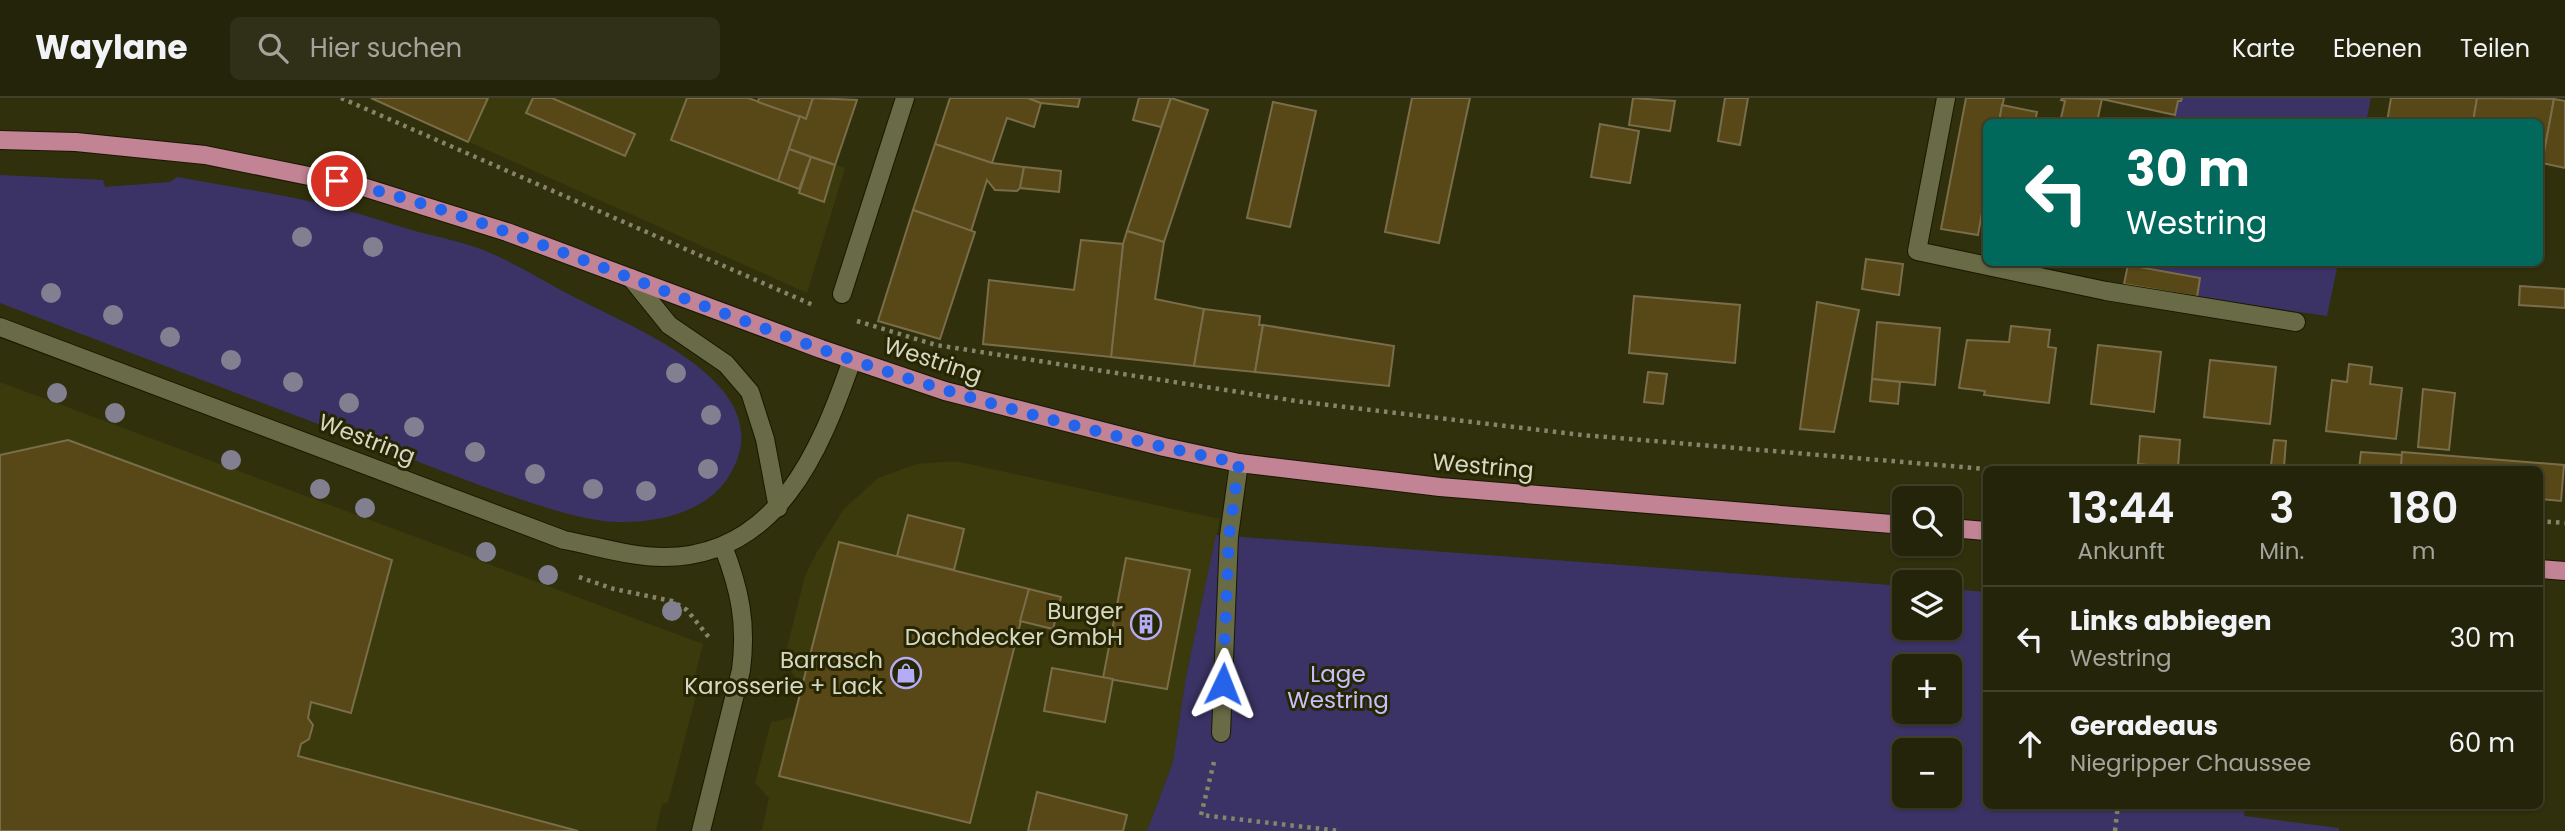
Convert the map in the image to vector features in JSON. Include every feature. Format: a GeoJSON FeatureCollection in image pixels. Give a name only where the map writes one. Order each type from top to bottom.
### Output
{"type":"FeatureCollection","features":[{"type":"Feature","properties":{"kind":"main road"},"geometry":{"type":"LineString","coordinates":[[0,140],[76,142],[205,155],[363,187],[507,232],[852,360]]}},
{"type":"Feature","properties":{"kind":"main road","name":"Westring"},"geometry":{"type":"LineString","coordinates":[[852,360],[981,401],[1239,463],[1440,487],[1892,524]]}},
{"type":"Feature","properties":{"kind":"main road"},"geometry":{"type":"LineString","coordinates":[[1962,529],[1983,531]]}},
{"type":"Feature","properties":{"kind":"main road"},"geometry":{"type":"LineString","coordinates":[[2543,569],[2565,571]]}},
{"type":"Feature","properties":{"kind":"street"},"geometry":{"type":"LineString","coordinates":[[842,294],[905,98]]}},
{"type":"Feature","properties":{"kind":"street"},"geometry":{"type":"LineString","coordinates":[[1946,98],[1916,251],[1983,265]]}},
{"type":"Feature","properties":{"kind":"street"},"geometry":{"type":"LineString","coordinates":[[1987,266],[2106,291],[2296,321]]}},
{"type":"Feature","properties":{"kind":"street"},"geometry":{"type":"LineString","coordinates":[[631,278],[669,325],[726,364],[750,392],[765,439],[778,508]]}},
{"type":"Feature","properties":{"kind":"street","name":"Westring"},"geometry":{"type":"LineString","coordinates":[[0,327],[564,540],[663,557],[690,556],[723,546],[760,524],[778,508],[811,458],[838,401],[852,360]]}},
{"type":"Feature","properties":{"kind":"street"},"geometry":{"type":"LineString","coordinates":[[1221,733],[1229,536],[1239,463]]}},
{"type":"Feature","properties":{"kind":"street"},"geometry":{"type":"LineString","coordinates":[[701,831],[741,670],[744,645],[736,580],[723,546]]}},
{"type":"Feature","properties":{"kind":"path"},"geometry":{"type":"LineString","coordinates":[[341,98],[822,309]]}},
{"type":"Feature","properties":{"kind":"path"},"geometry":{"type":"LineString","coordinates":[[847,318],[936,345],[1303,402],[1582,435],[1983,469]]}},
{"type":"Feature","properties":{"kind":"path"},"geometry":{"type":"LineString","coordinates":[[2543,521],[2565,523]]}},
{"type":"Feature","properties":{"kind":"path"},"geometry":{"type":"LineString","coordinates":[[1221,733],[1201,815],[1340,831]]}},
{"type":"Feature","properties":{"kind":"path"},"geometry":{"type":"LineString","coordinates":[[2115,831],[2118,809]]}},
{"type":"Feature","properties":{"kind":"shaded area"},"geometry":{"type":"Polygon","coordinates":[[[371,98],[748,98],[800,116],[789,149],[845,168],[807,293],[371,98]]]}},
{"type":"Feature","properties":{"kind":"shaded area"},"geometry":{"type":"Polygon","coordinates":[[[0,382],[703,644],[694,680],[699,684],[668,803],[662,804],[656,831],[0,831],[0,382]]]}},
{"type":"Feature","properties":{"kind":"shaded area"},"geometry":{"type":"Polygon","coordinates":[[[960,462],[1220,519],[1186,677],[1173,762],[1147,831],[759,831],[762,830],[769,798],[755,783],[771,722],[794,717],[801,686],[784,660],[805,576],[844,509],[878,478],[917,464],[960,462]]]}},
{"type":"Feature","properties":{"kind":"green space"},"geometry":{"type":"Polygon","coordinates":[[[2182,98],[2371,98],[2367,119],[2174,119],[2178,101],[2182,98]]]}},
{"type":"Feature","properties":{"kind":"green space"},"geometry":{"type":"Polygon","coordinates":[[[0,175],[103,180],[105,187],[170,182],[177,177],[322,204],[486,251],[639,329],[699,367],[723,390],[738,416],[741,444],[729,476],[708,499],[695,507],[665,517],[618,522],[574,516],[462,479],[0,303],[0,175]]]}},
{"type":"Feature","properties":{"kind":"green space"},"geometry":{"type":"Polygon","coordinates":[[[2337,266],[2327,316],[2197,297],[2200,278],[2143,268],[2337,266]]]}},
{"type":"Feature","properties":{"kind":"green space","name":"Lage Westring"},"geometry":{"type":"Polygon","coordinates":[[[1216,535],[1892,585],[1892,640],[1962,640],[1962,590],[1983,592],[1983,809],[2245,809],[2244,816],[2339,828],[2339,831],[1147,831],[1173,762],[1186,677],[1216,535]]]}},
{"type":"Feature","properties":{"kind":"building"},"geometry":{"type":"Polygon","coordinates":[[[371,98],[488,98],[468,142],[371,98]]]}},
{"type":"Feature","properties":{"kind":"building"},"geometry":{"type":"Polygon","coordinates":[[[533,98],[552,98],[635,134],[625,156],[526,113],[533,98]]]}},
{"type":"Feature","properties":{"kind":"building"},"geometry":{"type":"Polygon","coordinates":[[[687,98],[748,98],[800,116],[778,181],[671,140],[687,98]]]}},
{"type":"Feature","properties":{"kind":"building"},"geometry":{"type":"Polygon","coordinates":[[[759,98],[813,98],[806,119],[758,102],[759,98]]]}},
{"type":"Feature","properties":{"kind":"building"},"geometry":{"type":"Polygon","coordinates":[[[813,98],[857,100],[835,165],[789,149],[800,116],[806,119],[813,98]]]}},
{"type":"Feature","properties":{"kind":"building"},"geometry":{"type":"Polygon","coordinates":[[[950,98],[1028,98],[1041,103],[1034,127],[1007,118],[992,163],[935,144],[950,98]]]}},
{"type":"Feature","properties":{"kind":"building"},"geometry":{"type":"Polygon","coordinates":[[[1028,98],[1080,98],[1078,107],[1041,103],[1028,98]]]}},
{"type":"Feature","properties":{"kind":"building"},"geometry":{"type":"Polygon","coordinates":[[[1139,98],[1171,98],[1161,127],[1133,120],[1139,98]]]}},
{"type":"Feature","properties":{"kind":"building"},"geometry":{"type":"Polygon","coordinates":[[[1171,98],[1208,110],[1164,242],[1127,231],[1171,98]]]}},
{"type":"Feature","properties":{"kind":"building"},"geometry":{"type":"Polygon","coordinates":[[[1412,98],[1470,98],[1439,243],[1385,232],[1412,98]]]}},
{"type":"Feature","properties":{"kind":"building"},"geometry":{"type":"Polygon","coordinates":[[[1633,98],[1675,101],[1670,131],[1629,125],[1633,98]]]}},
{"type":"Feature","properties":{"kind":"building"},"geometry":{"type":"Polygon","coordinates":[[[1725,98],[1748,98],[1740,145],[1718,141],[1725,98]]]}},
{"type":"Feature","properties":{"kind":"building"},"geometry":{"type":"Polygon","coordinates":[[[1966,98],[2004,98],[2000,119],[1983,119],[1983,207],[1978,235],[1941,229],[1966,98]]]}},
{"type":"Feature","properties":{"kind":"building"},"geometry":{"type":"Polygon","coordinates":[[[2097,98],[2182,98],[2178,101],[2175,115],[2097,98]]]}},
{"type":"Feature","properties":{"kind":"building"},"geometry":{"type":"Polygon","coordinates":[[[2391,98],[2477,98],[2474,119],[2388,119],[2391,98]]]}},
{"type":"Feature","properties":{"kind":"building"},"geometry":{"type":"Polygon","coordinates":[[[2477,98],[2554,99],[2543,158],[2543,119],[2474,119],[2477,98]]]}},
{"type":"Feature","properties":{"kind":"building"},"geometry":{"type":"Polygon","coordinates":[[[2102,99],[2098,119],[2061,119],[2065,101],[2061,100],[2102,99]]]}},
{"type":"Feature","properties":{"kind":"building"},"geometry":{"type":"Polygon","coordinates":[[[2554,99],[2565,101],[2565,168],[2543,163],[2554,99]]]}},
{"type":"Feature","properties":{"kind":"building"},"geometry":{"type":"Polygon","coordinates":[[[1273,102],[1316,111],[1290,227],[1247,218],[1273,102]]]}},
{"type":"Feature","properties":{"kind":"building"},"geometry":{"type":"Polygon","coordinates":[[[2002,105],[2037,112],[2036,119],[2000,119],[2002,105]]]}},
{"type":"Feature","properties":{"kind":"building"},"geometry":{"type":"Polygon","coordinates":[[[1600,124],[1639,131],[1630,183],[1591,177],[1600,124]]]}},
{"type":"Feature","properties":{"kind":"building"},"geometry":{"type":"Polygon","coordinates":[[[935,144],[992,163],[1024,167],[1020,188],[1017,191],[995,190],[987,180],[971,231],[913,210],[935,144]]]}},
{"type":"Feature","properties":{"kind":"building"},"geometry":{"type":"Polygon","coordinates":[[[789,149],[811,157],[799,189],[778,181],[789,149]]]}},
{"type":"Feature","properties":{"kind":"building"},"geometry":{"type":"Polygon","coordinates":[[[811,157],[835,165],[824,202],[799,193],[811,157]]]}},
{"type":"Feature","properties":{"kind":"building"},"geometry":{"type":"Polygon","coordinates":[[[1024,167],[1061,171],[1059,192],[1020,188],[1024,167]]]}},
{"type":"Feature","properties":{"kind":"building"},"geometry":{"type":"Polygon","coordinates":[[[913,210],[975,232],[940,339],[878,321],[913,210]]]}},
{"type":"Feature","properties":{"kind":"building"},"geometry":{"type":"Polygon","coordinates":[[[1127,231],[1164,242],[1155,299],[1204,309],[1194,366],[1111,357],[1123,244],[1127,231]]]}},
{"type":"Feature","properties":{"kind":"building"},"geometry":{"type":"Polygon","coordinates":[[[1081,240],[1123,244],[1111,357],[983,344],[989,280],[1074,290],[1081,240]]]}},
{"type":"Feature","properties":{"kind":"building"},"geometry":{"type":"Polygon","coordinates":[[[1866,259],[1903,264],[1899,295],[1862,289],[1866,259]]]}},
{"type":"Feature","properties":{"kind":"building"},"geometry":{"type":"Polygon","coordinates":[[[2128,266],[2200,278],[2197,297],[2124,284],[2128,266]]]}},
{"type":"Feature","properties":{"kind":"building"},"geometry":{"type":"Polygon","coordinates":[[[2520,286],[2565,289],[2565,308],[2519,305],[2520,286]]]}},
{"type":"Feature","properties":{"kind":"building"},"geometry":{"type":"Polygon","coordinates":[[[1634,296],[1740,305],[1735,363],[1629,353],[1634,296]]]}},
{"type":"Feature","properties":{"kind":"building"},"geometry":{"type":"Polygon","coordinates":[[[1817,302],[1859,310],[1834,432],[1800,429],[1817,302]]]}},
{"type":"Feature","properties":{"kind":"building"},"geometry":{"type":"Polygon","coordinates":[[[1204,309],[1260,316],[1259,325],[1263,325],[1255,372],[1194,366],[1204,309]]]}},
{"type":"Feature","properties":{"kind":"building"},"geometry":{"type":"Polygon","coordinates":[[[1877,322],[1940,328],[1935,385],[1872,379],[1877,322]]]}},
{"type":"Feature","properties":{"kind":"building"},"geometry":{"type":"Polygon","coordinates":[[[1263,325],[1394,346],[1389,386],[1255,372],[1263,325]]]}},
{"type":"Feature","properties":{"kind":"building"},"geometry":{"type":"Polygon","coordinates":[[[2011,326],[2050,330],[2048,347],[2056,348],[2049,403],[1984,395],[1985,391],[1959,388],[1967,340],[2009,342],[2011,326]]]}},
{"type":"Feature","properties":{"kind":"building"},"geometry":{"type":"Polygon","coordinates":[[[2098,345],[2161,352],[2154,412],[2091,404],[2098,345]]]}},
{"type":"Feature","properties":{"kind":"building"},"geometry":{"type":"Polygon","coordinates":[[[2210,360],[2276,367],[2270,424],[2204,417],[2210,360]]]}},
{"type":"Feature","properties":{"kind":"building"},"geometry":{"type":"Polygon","coordinates":[[[2349,364],[2372,367],[2370,384],[2402,388],[2396,439],[2326,431],[2332,380],[2347,382],[2349,364]]]}},
{"type":"Feature","properties":{"kind":"building"},"geometry":{"type":"Polygon","coordinates":[[[1648,372],[1667,374],[1663,404],[1644,402],[1648,372]]]}},
{"type":"Feature","properties":{"kind":"building"},"geometry":{"type":"Polygon","coordinates":[[[1872,379],[1900,382],[1898,404],[1870,401],[1872,379]]]}},
{"type":"Feature","properties":{"kind":"building"},"geometry":{"type":"Polygon","coordinates":[[[2423,389],[2455,393],[2449,450],[2418,447],[2423,389]]]}},
{"type":"Feature","properties":{"kind":"building"},"geometry":{"type":"Polygon","coordinates":[[[2140,436],[2180,440],[2178,466],[2138,464],[2140,436]]]}},
{"type":"Feature","properties":{"kind":"building"},"geometry":{"type":"Polygon","coordinates":[[[68,440],[392,560],[351,713],[311,702],[308,718],[313,725],[309,739],[301,744],[298,756],[578,831],[0,831],[0,455],[68,440]]]}},
{"type":"Feature","properties":{"kind":"building"},"geometry":{"type":"Polygon","coordinates":[[[2274,440],[2286,441],[2284,466],[2271,465],[2274,440]]]}},
{"type":"Feature","properties":{"kind":"building"},"geometry":{"type":"Polygon","coordinates":[[[2361,452],[2402,455],[2401,466],[2359,466],[2361,452]]]}},
{"type":"Feature","properties":{"kind":"building"},"geometry":{"type":"Polygon","coordinates":[[[2402,452],[2564,465],[2561,501],[2543,499],[2543,466],[2401,466],[2402,452]]]}},
{"type":"Feature","properties":{"kind":"building"},"geometry":{"type":"Polygon","coordinates":[[[908,515],[964,529],[954,570],[897,556],[908,515]]]}},
{"type":"Feature","properties":{"kind":"building","name":"Barrasch Karosserie + Lack"},"geometry":{"type":"Polygon","coordinates":[[[839,542],[1029,589],[970,823],[779,776],[839,542]]]}},
{"type":"Feature","properties":{"kind":"building","name":"Burger Dachdecker GmbH"},"geometry":{"type":"Polygon","coordinates":[[[1126,558],[1190,570],[1167,689],[1103,678],[1126,558]]]}},
{"type":"Feature","properties":{"kind":"building"},"geometry":{"type":"Polygon","coordinates":[[[1029,589],[1061,597],[1053,629],[1020,621],[1029,589]]]}},
{"type":"Feature","properties":{"kind":"building"},"geometry":{"type":"Polygon","coordinates":[[[1052,668],[1113,679],[1105,722],[1044,711],[1052,668]]]}},
{"type":"Feature","properties":{"kind":"building"},"geometry":{"type":"Polygon","coordinates":[[[1037,792],[1127,815],[1123,831],[1028,831],[1037,792]]]}},
{"type":"Feature","properties":{"kind":"place","name":"Burger Dachdecker GmbH"},"geometry":{"type":"Point","coordinates":[1146,624]}},
{"type":"Feature","properties":{"kind":"place","name":"Barrasch Karosserie + Lack"},"geometry":{"type":"Point","coordinates":[906,673]}},
{"type":"Feature","properties":{"kind":"route"},"geometry":{"type":"LineString","coordinates":[[337,181],[429,206],[507,232],[897,376],[1017,411],[1239,463],[1229,536],[1223,684]]}}]}
